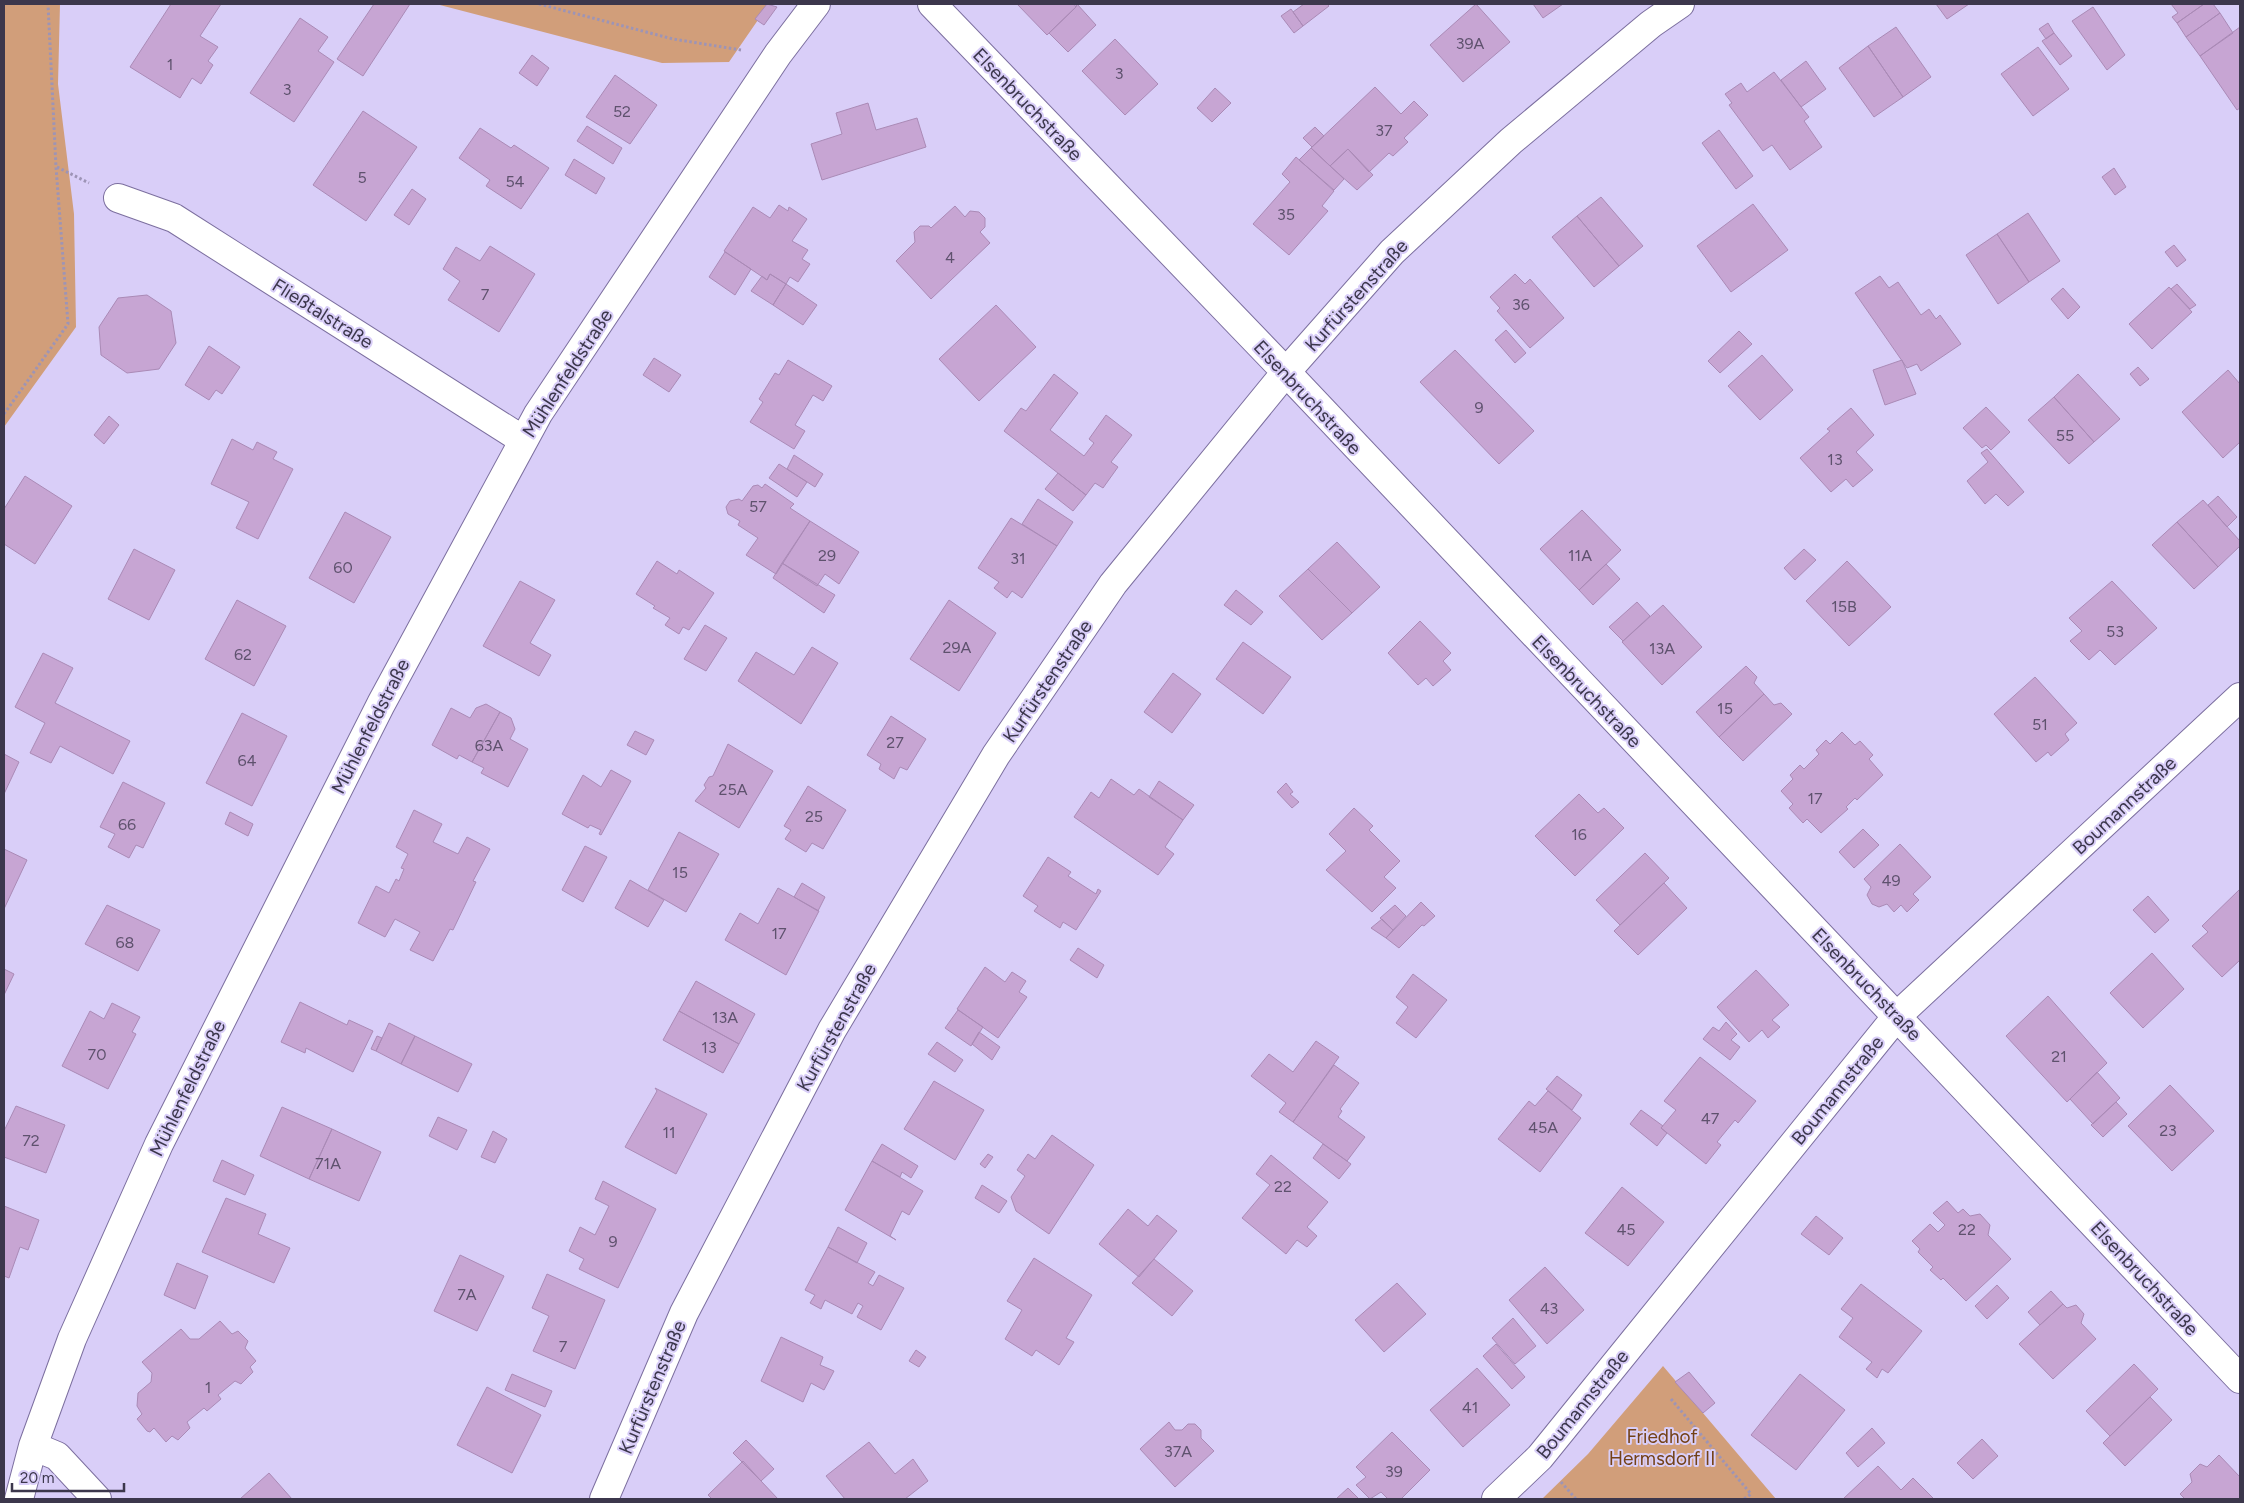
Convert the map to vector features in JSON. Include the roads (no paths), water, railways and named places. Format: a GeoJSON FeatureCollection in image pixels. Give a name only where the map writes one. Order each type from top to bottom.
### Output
{"type":"FeatureCollection","features":[{"type":"Feature","properties":{"kind":"street","name":"Mühlenfeldstraße"},"geometry":{"type":"LineString","coordinates":[[19,1499],[33,1446],[72,1338],[164,1135],[380,704],[523,440],[778,54],[816,4]]}},
{"type":"Feature","properties":{"kind":"street","name":"Elsenbruchstraße"},"geometry":{"type":"LineString","coordinates":[[932,4],[1286,372],[2240,1379]]}},
{"type":"Feature","properties":{"kind":"street","name":"Kurfürstenstraße"},"geometry":{"type":"LineString","coordinates":[[604,1499],[684,1312],[832,1030],[996,756],[1114,584],[1216,454],[1392,252],[1511,141],[1650,24],[1680,4]]}},
{"type":"Feature","properties":{"kind":"street","name":"Fließtalstraße"},"geometry":{"type":"LineString","coordinates":[[118,198],[174,218],[523,440]]}},
{"type":"Feature","properties":{"kind":"street","name":"Boumannstraße"},"geometry":{"type":"LineString","coordinates":[[1496,1499],[1540,1456],[1897,1016],[2240,697]]}},
{"type":"Feature","properties":{"kind":"street"},"geometry":{"type":"LineString","coordinates":[[33,1446],[58,1456],[97,1499]]}},
{"type":"Feature","properties":{"kind":"park label","name":"Friedhof Hermsdorf II"},"geometry":{"type":"Point","coordinates":[1662,1447]}}]}
